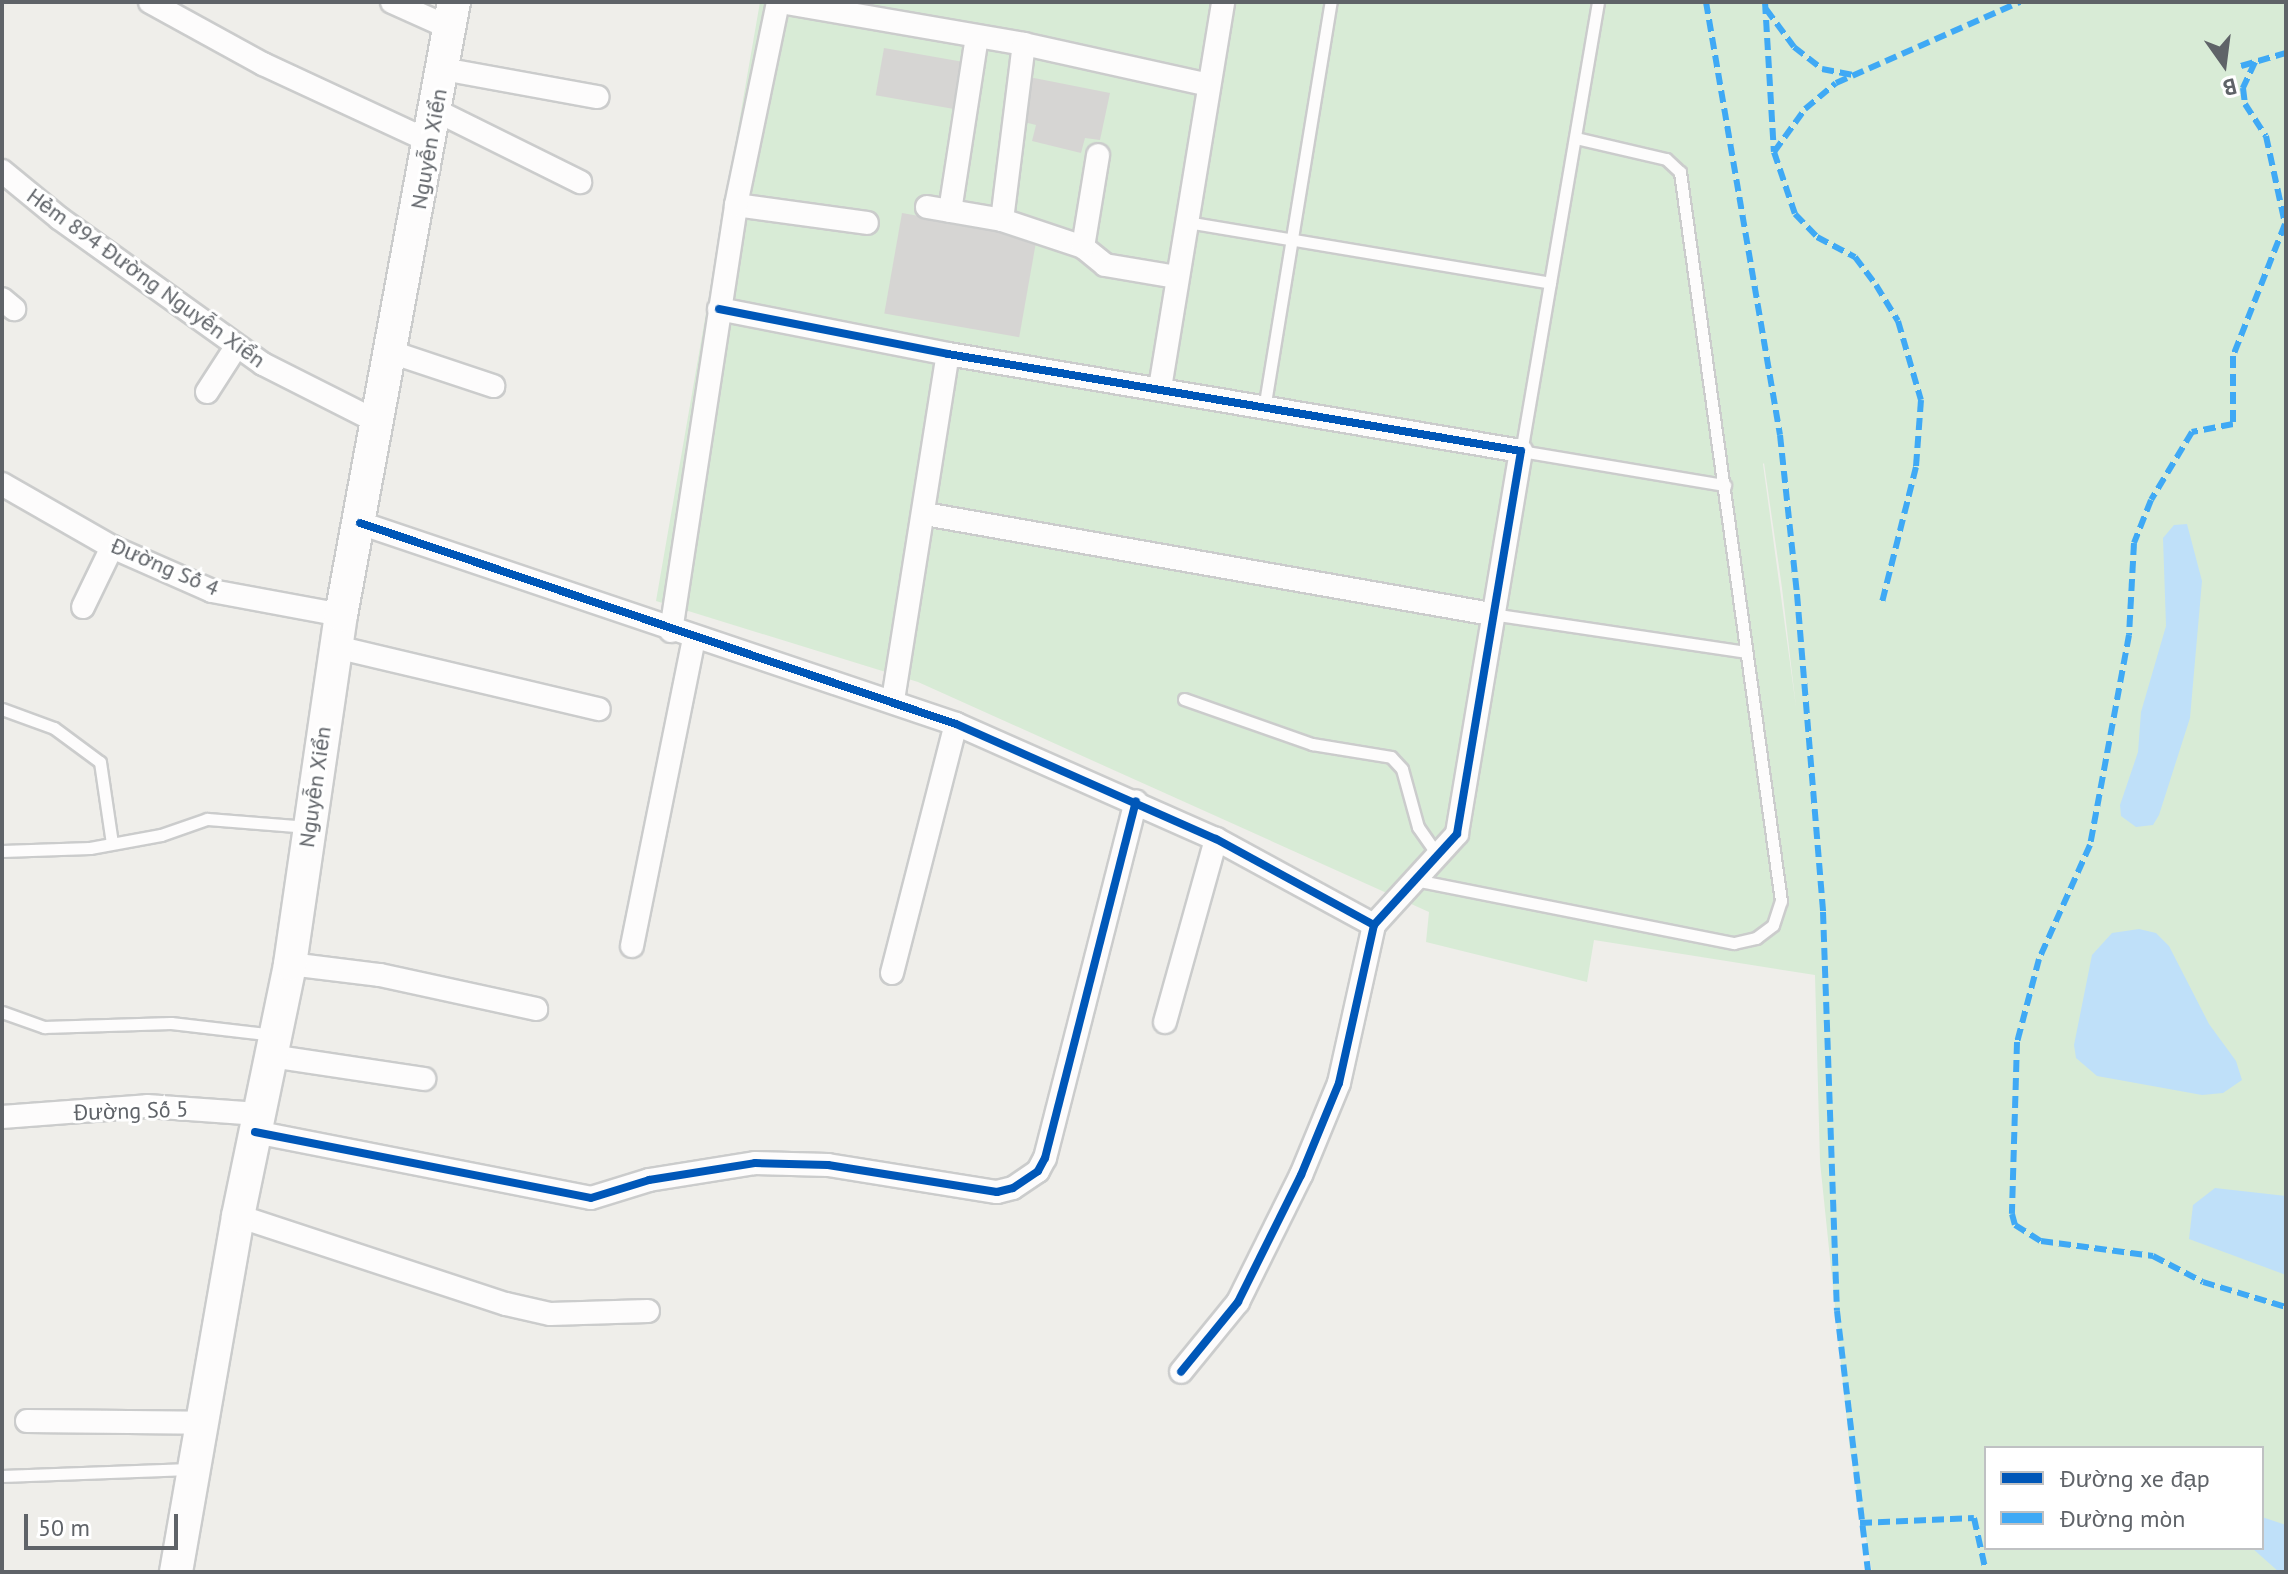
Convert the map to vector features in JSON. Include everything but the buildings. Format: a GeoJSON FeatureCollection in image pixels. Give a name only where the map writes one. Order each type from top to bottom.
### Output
{"type":"FeatureCollection","features":[{"type":"Feature","properties":{"kind":"main road","name":"Nguyễn Xiển"},"geometry":{"type":"LineString","coordinates":[[176,1572],[238,1216],[290,964],[341,615],[380,423],[452,15]]}},
{"type":"Feature","properties":{"kind":"street"},"geometry":{"type":"LineString","coordinates":[[150,2],[263,64],[580,182]]}},
{"type":"Feature","properties":{"kind":"street"},"geometry":{"type":"LineString","coordinates":[[392,2],[452,15]]}},
{"type":"Feature","properties":{"kind":"street"},"geometry":{"type":"LineString","coordinates":[[671,631],[736,205],[780,2],[1024,44],[1209,85]]}},
{"type":"Feature","properties":{"kind":"street"},"geometry":{"type":"LineString","coordinates":[[1160,388],[1223,2]]}},
{"type":"Feature","properties":{"kind":"street"},"geometry":{"type":"LineString","coordinates":[[950,211],[977,37]]}},
{"type":"Feature","properties":{"kind":"street"},"geometry":{"type":"LineString","coordinates":[[1002,220],[1024,44]]}},
{"type":"Feature","properties":{"kind":"street"},"geometry":{"type":"LineString","coordinates":[[443,69],[597,97]]}},
{"type":"Feature","properties":{"kind":"street"},"geometry":{"type":"LineString","coordinates":[[1083,247],[1098,155]]}},
{"type":"Feature","properties":{"kind":"street","name":"Hẻm 894 Đường Nguyễn Xiển"},"geometry":{"type":"LineString","coordinates":[[5,181],[236,347],[380,423]]}},
{"type":"Feature","properties":{"kind":"street"},"geometry":{"type":"LineString","coordinates":[[736,205],[867,223]]}},
{"type":"Feature","properties":{"kind":"street"},"geometry":{"type":"LineString","coordinates":[[927,207],[1002,220],[1083,247],[1105,265],[1177,277]]}},
{"type":"Feature","properties":{"kind":"street"},"geometry":{"type":"LineString","coordinates":[[719,309],[948,354],[1160,388],[1264,410],[1521,451],[1491,614],[1465,804],[1457,834],[1374,925],[1339,1083],[1301,1175],[1238,1302],[1181,1372]]}},
{"type":"Feature","properties":{"kind":"street"},"geometry":{"type":"LineString","coordinates":[[207,392],[236,347]]}},
{"type":"Feature","properties":{"kind":"street"},"geometry":{"type":"LineString","coordinates":[[391,352],[493,386]]}},
{"type":"Feature","properties":{"kind":"street"},"geometry":{"type":"LineString","coordinates":[[893,700],[925,514],[948,354]]}},
{"type":"Feature","properties":{"kind":"street","name":"Đường Số 4"},"geometry":{"type":"LineString","coordinates":[[3,488],[112,547],[212,591],[341,615]]}},
{"type":"Feature","properties":{"kind":"street"},"geometry":{"type":"LineString","coordinates":[[925,514],[1491,614]]}},
{"type":"Feature","properties":{"kind":"street"},"geometry":{"type":"LineString","coordinates":[[360,523],[671,631],[893,700],[956,724],[1216,839],[1374,925]]}},
{"type":"Feature","properties":{"kind":"street"},"geometry":{"type":"LineString","coordinates":[[83,607],[112,547]]}},
{"type":"Feature","properties":{"kind":"street"},"geometry":{"type":"LineString","coordinates":[[632,946],[694,638]]}},
{"type":"Feature","properties":{"kind":"street"},"geometry":{"type":"LineString","coordinates":[[336,647],[599,709]]}},
{"type":"Feature","properties":{"kind":"street"},"geometry":{"type":"LineString","coordinates":[[892,973],[956,724]]}},
{"type":"Feature","properties":{"kind":"street","name":"Đường Số 5"},"geometry":{"type":"LineString","coordinates":[[2,1117],[147,1106],[257,1123],[591,1198],[649,1180],[755,1163],[828,1165],[997,1192],[1013,1188],[1038,1171],[1045,1158],[1136,801]]}},
{"type":"Feature","properties":{"kind":"street"},"geometry":{"type":"LineString","coordinates":[[1165,1022],[1216,839]]}},
{"type":"Feature","properties":{"kind":"street"},"geometry":{"type":"LineString","coordinates":[[290,964],[380,975],[536,1009]]}},
{"type":"Feature","properties":{"kind":"street"},"geometry":{"type":"LineString","coordinates":[[273,1046],[424,1079]]}},
{"type":"Feature","properties":{"kind":"street"},"geometry":{"type":"LineString","coordinates":[[238,1216],[506,1304],[550,1314],[648,1311]]}},
{"type":"Feature","properties":{"kind":"street"},"geometry":{"type":"LineString","coordinates":[[27,1421],[204,1423]]}},
{"type":"Feature","properties":{"kind":"lane"},"geometry":{"type":"LineString","coordinates":[[1264,410],[1331,2]]}},
{"type":"Feature","properties":{"kind":"lane"},"geometry":{"type":"LineString","coordinates":[[1598,2],[1521,451],[1725,485]]}},
{"type":"Feature","properties":{"kind":"lane"},"geometry":{"type":"LineString","coordinates":[[1415,880],[1734,943],[1756,938],[1773,925],[1781,901],[1680,172],[1666,159],[1576,138]]}},
{"type":"Feature","properties":{"kind":"lane"},"geometry":{"type":"LineString","coordinates":[[1187,222],[1550,283]]}},
{"type":"Feature","properties":{"kind":"lane"},"geometry":{"type":"LineString","coordinates":[[1491,614],[1745,652]]}},
{"type":"Feature","properties":{"kind":"lane"},"geometry":{"type":"LineString","coordinates":[[1184,699],[1312,744],[1391,757],[1402,769],[1418,827],[1437,854]]}},
{"type":"Feature","properties":{"kind":"lane"},"geometry":{"type":"LineString","coordinates":[[2,709],[54,728],[100,762],[112,843]]}},
{"type":"Feature","properties":{"kind":"lane"},"geometry":{"type":"LineString","coordinates":[[2,851],[112,843],[161,835],[207,819],[309,828]]}},
{"type":"Feature","properties":{"kind":"lane"},"geometry":{"type":"LineString","coordinates":[[2,1012],[44,1027],[171,1023],[273,1046]]}},
{"type":"Feature","properties":{"kind":"lane"},"geometry":{"type":"LineString","coordinates":[[2,1476],[195,1469]]}},
{"type":"Feature","properties":{"kind":"green space"},"geometry":{"type":"Polygon","coordinates":[[[760,2],[2286,2],[2286,1572],[1872,1572],[1850,1451],[1820,1162],[1815,975],[1594,940],[1587,982],[1426,942],[1429,912],[918,682],[656,601],[760,2]],[[1764,463],[1796,707],[1782,588],[1764,463]]]}},
{"type":"Feature","properties":{"kind":"water"},"geometry":{"type":"Polygon","coordinates":[[[2187,524],[2202,581],[2190,718],[2159,815],[2153,825],[2136,827],[2121,816],[2120,805],[2138,752],[2141,712],[2166,626],[2163,538],[2174,525],[2187,524]]]}},
{"type":"Feature","properties":{"kind":"water"},"geometry":{"type":"Polygon","coordinates":[[[2139,929],[2156,933],[2169,946],[2209,1024],[2236,1061],[2242,1080],[2223,1093],[2202,1095],[2097,1076],[2076,1058],[2074,1045],[2092,955],[2112,933],[2139,929]]]}},
{"type":"Feature","properties":{"kind":"water"},"geometry":{"type":"Polygon","coordinates":[[[2215,1188],[2286,1196],[2286,1275],[2189,1239],[2193,1205],[2215,1188]]]}},
{"type":"Feature","properties":{"kind":"water"},"geometry":{"type":"Polygon","coordinates":[[[2264,1518],[2286,1525],[2286,1572],[2279,1572],[2254,1550],[2264,1550],[2264,1518]]]}},
{"type":"Feature","properties":{"kind":"marked path"},"geometry":{"type":"LineString","coordinates":[[1706,2],[1780,435],[1797,594],[1823,912],[1837,1311],[1868,1572]]}},
{"type":"Feature","properties":{"kind":"marked path"},"geometry":{"type":"LineString","coordinates":[[1765,2],[1774,152],[1795,214],[1817,237],[1855,257],[1876,285],[1898,321],[1921,400],[1916,467],[1882,602]]}},
{"type":"Feature","properties":{"kind":"marked path"},"geometry":{"type":"LineString","coordinates":[[1774,152],[1805,109],[1836,83],[2020,2]]}},
{"type":"Feature","properties":{"kind":"marked path"},"geometry":{"type":"LineString","coordinates":[[1766,9],[1794,47],[1822,69],[1854,75]]}},
{"type":"Feature","properties":{"kind":"marked path"},"geometry":{"type":"LineString","coordinates":[[2241,66],[2286,53]]}},
{"type":"Feature","properties":{"kind":"marked path"},"geometry":{"type":"LineString","coordinates":[[2255,62],[2243,88],[2245,104],[2266,136],[2285,224],[2233,356],[2233,424],[2192,432],[2151,500],[2134,543],[2129,635],[2090,845],[2039,959],[2017,1042],[2012,1214],[2015,1225],[2041,1241],[2153,1256],[2203,1282],[2286,1307]]}},
{"type":"Feature","properties":{"kind":"marked path"},"geometry":{"type":"LineString","coordinates":[[1860,1523],[1974,1518],[1986,1572]]}},
{"type":"Feature","properties":{"kind":"cycle path"},"geometry":{"type":"LineString","coordinates":[[719,309],[948,354],[1521,451],[1457,834],[1374,925]]}},
{"type":"Feature","properties":{"kind":"cycle path"},"geometry":{"type":"LineString","coordinates":[[360,523],[956,724],[1216,839],[1374,925],[1339,1083],[1301,1175],[1238,1302],[1181,1372]]}},
{"type":"Feature","properties":{"kind":"cycle path"},"geometry":{"type":"LineString","coordinates":[[255,1132],[591,1198],[649,1180],[755,1163],[828,1165],[997,1192],[1013,1188],[1038,1171],[1045,1158],[1136,801]]}}]}
